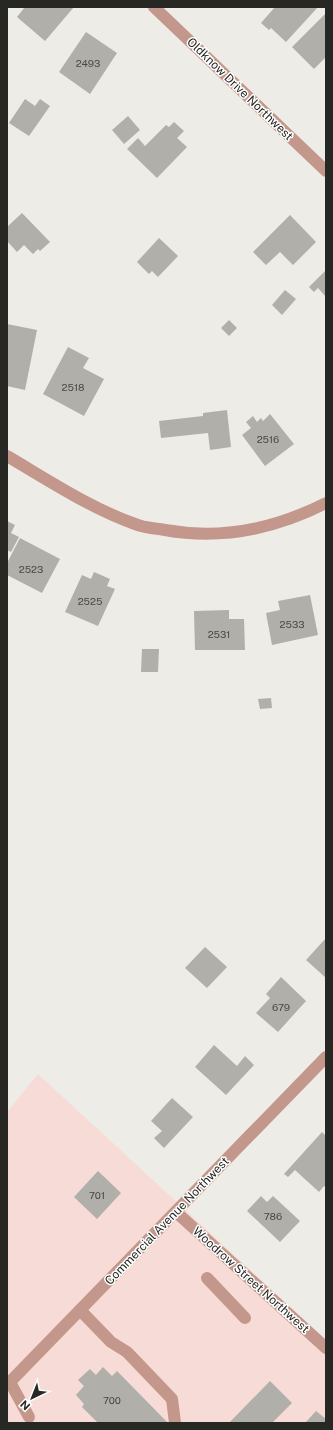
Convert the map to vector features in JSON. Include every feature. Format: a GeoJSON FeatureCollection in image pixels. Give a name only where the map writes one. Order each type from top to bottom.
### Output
{"type":"FeatureCollection","features":[{"type":"Feature","properties":{"kind":"street","name":"Oldknow Drive Northwest"},"geometry":{"type":"LineString","coordinates":[[154,7],[326,171]]}},
{"type":"Feature","properties":{"kind":"street"},"geometry":{"type":"LineString","coordinates":[[7,456],[93,505],[136,525],[188,534],[227,534],[266,527],[303,515],[326,504]]}},
{"type":"Feature","properties":{"kind":"street","name":"Commercial Avenue Northwest"},"geometry":{"type":"LineString","coordinates":[[9,1383],[326,1057]]}},
{"type":"Feature","properties":{"kind":"street","name":"Woodrow Street Northwest"},"geometry":{"type":"LineString","coordinates":[[176,1212],[326,1348]]}},
{"type":"Feature","properties":{"kind":"street"},"geometry":{"type":"LineString","coordinates":[[207,1278],[245,1318]]}},
{"type":"Feature","properties":{"kind":"street"},"geometry":{"type":"LineString","coordinates":[[80,1310],[111,1342],[127,1352],[172,1399],[175,1423]]}},
{"type":"Feature","properties":{"kind":"street"},"geometry":{"type":"LineString","coordinates":[[9,1383],[29,1417]]}},
{"type":"Feature","properties":{"kind":"shaded area"},"geometry":{"type":"Polygon","coordinates":[[[38,1074],[326,1340],[326,1423],[7,1423],[7,1112],[38,1074]]]}},
{"type":"Feature","properties":{"kind":"building"},"geometry":{"type":"Polygon","coordinates":[[[25,7],[74,7],[45,41],[17,17],[25,7]]]}},
{"type":"Feature","properties":{"kind":"building"},"geometry":{"type":"Polygon","coordinates":[[[275,7],[318,7],[286,42],[271,28],[269,30],[261,23],[275,7]]]}},
{"type":"Feature","properties":{"kind":"building"},"geometry":{"type":"Polygon","coordinates":[[[326,13],[326,57],[314,69],[292,47],[326,13]]]}},
{"type":"Feature","properties":{"kind":"building"},"geometry":{"type":"Polygon","coordinates":[[[86,32],[117,53],[90,94],[59,72],[86,32]]]}},
{"type":"Feature","properties":{"kind":"building"},"geometry":{"type":"Polygon","coordinates":[[[25,99],[35,106],[40,99],[50,106],[29,136],[9,123],[25,99]]]}},
{"type":"Feature","properties":{"kind":"building"},"geometry":{"type":"Polygon","coordinates":[[[128,116],[140,130],[124,144],[112,130],[128,116]]]}},
{"type":"Feature","properties":{"kind":"building"},"geometry":{"type":"Polygon","coordinates":[[[174,122],[184,131],[177,138],[187,147],[157,178],[127,149],[138,138],[145,146],[166,125],[169,127],[174,122]]]}},
{"type":"Feature","properties":{"kind":"building"},"geometry":{"type":"Polygon","coordinates":[[[22,213],[50,242],[40,251],[38,249],[33,254],[24,245],[17,252],[7,241],[7,227],[22,213]]]}},
{"type":"Feature","properties":{"kind":"building"},"geometry":{"type":"Polygon","coordinates":[[[290,215],[316,242],[293,265],[280,252],[266,265],[253,252],[290,215]]]}},
{"type":"Feature","properties":{"kind":"building"},"geometry":{"type":"Polygon","coordinates":[[[159,238],[178,256],[158,277],[152,271],[149,274],[137,262],[159,238]]]}},
{"type":"Feature","properties":{"kind":"building"},"geometry":{"type":"Polygon","coordinates":[[[326,270],[326,297],[318,288],[314,292],[309,287],[326,270]]]}},
{"type":"Feature","properties":{"kind":"building"},"geometry":{"type":"Polygon","coordinates":[[[285,290],[296,299],[282,315],[272,305],[285,290]]]}},
{"type":"Feature","properties":{"kind":"building"},"geometry":{"type":"Polygon","coordinates":[[[229,320],[237,328],[229,336],[221,328],[229,320]]]}},
{"type":"Feature","properties":{"kind":"building"},"geometry":{"type":"Polygon","coordinates":[[[7,324],[37,330],[25,390],[7,386],[7,324]]]}},
{"type":"Feature","properties":{"kind":"building"},"geometry":{"type":"Polygon","coordinates":[[[68,347],[89,358],[83,368],[104,379],[84,416],[43,394],[68,347]]]}},
{"type":"Feature","properties":{"kind":"building"},"geometry":{"type":"Polygon","coordinates":[[[227,410],[231,447],[210,450],[208,433],[161,438],[159,421],[203,416],[203,413],[227,410]]]}},
{"type":"Feature","properties":{"kind":"building"},"geometry":{"type":"Polygon","coordinates":[[[270,414],[294,444],[265,466],[242,435],[251,428],[246,422],[253,416],[257,422],[261,418],[263,421],[270,414]]]}},
{"type":"Feature","properties":{"kind":"building"},"geometry":{"type":"Polygon","coordinates":[[[7,521],[15,525],[11,533],[19,537],[11,552],[7,550],[7,521]]]}},
{"type":"Feature","properties":{"kind":"building"},"geometry":{"type":"Polygon","coordinates":[[[20,538],[60,559],[42,593],[7,575],[7,563],[20,538]]]}},
{"type":"Feature","properties":{"kind":"building"},"geometry":{"type":"Polygon","coordinates":[[[94,572],[110,579],[107,586],[115,589],[98,626],[65,612],[82,575],[91,579],[94,572]]]}},
{"type":"Feature","properties":{"kind":"building"},"geometry":{"type":"Polygon","coordinates":[[[310,595],[318,635],[272,645],[266,613],[280,610],[278,601],[310,595]]]}},
{"type":"Feature","properties":{"kind":"building"},"geometry":{"type":"Polygon","coordinates":[[[229,610],[229,619],[244,619],[245,650],[195,650],[194,611],[229,610]]]}},
{"type":"Feature","properties":{"kind":"building"},"geometry":{"type":"Polygon","coordinates":[[[142,649],[159,649],[158,672],[141,672],[142,649]]]}},
{"type":"Feature","properties":{"kind":"building"},"geometry":{"type":"Polygon","coordinates":[[[271,698],[272,708],[260,709],[258,699],[271,698]]]}},
{"type":"Feature","properties":{"kind":"building"},"geometry":{"type":"Polygon","coordinates":[[[326,938],[326,978],[306,960],[326,938]]]}},
{"type":"Feature","properties":{"kind":"building"},"geometry":{"type":"Polygon","coordinates":[[[205,947],[227,967],[207,988],[185,968],[205,947]]]}},
{"type":"Feature","properties":{"kind":"building"},"geometry":{"type":"Polygon","coordinates":[[[281,977],[306,1001],[278,1032],[256,1013],[270,998],[266,994],[281,977]]]}},
{"type":"Feature","properties":{"kind":"building"},"geometry":{"type":"Polygon","coordinates":[[[214,1045],[237,1066],[245,1056],[254,1065],[226,1095],[195,1067],[214,1045]]]}},
{"type":"Feature","properties":{"kind":"building"},"geometry":{"type":"Polygon","coordinates":[[[172,1098],[193,1117],[164,1148],[154,1138],[162,1131],[151,1121],[172,1098]]]}},
{"type":"Feature","properties":{"kind":"building"},"geometry":{"type":"Polygon","coordinates":[[[322,1132],[326,1136],[326,1188],[324,1186],[319,1192],[295,1170],[288,1177],[284,1174],[322,1132]]]}},
{"type":"Feature","properties":{"kind":"building"},"geometry":{"type":"Polygon","coordinates":[[[98,1171],[121,1193],[97,1219],[74,1197],[98,1171]]]}},
{"type":"Feature","properties":{"kind":"building"},"geometry":{"type":"Polygon","coordinates":[[[261,1196],[267,1202],[273,1196],[300,1221],[280,1242],[247,1211],[261,1196]]]}},
{"type":"Feature","properties":{"kind":"building"},"geometry":{"type":"Polygon","coordinates":[[[103,1367],[112,1376],[117,1371],[167,1422],[98,1423],[82,1407],[84,1404],[76,1395],[84,1386],[78,1380],[90,1369],[96,1375],[103,1367]]]}},
{"type":"Feature","properties":{"kind":"building"},"geometry":{"type":"Polygon","coordinates":[[[270,1381],[292,1403],[272,1423],[229,1423],[270,1381]]]}},
{"type":"Feature","properties":{"kind":"building"},"geometry":{"type":"Polygon","coordinates":[[[316,1411],[326,1419],[326,1423],[305,1423],[316,1411]]]}}]}
